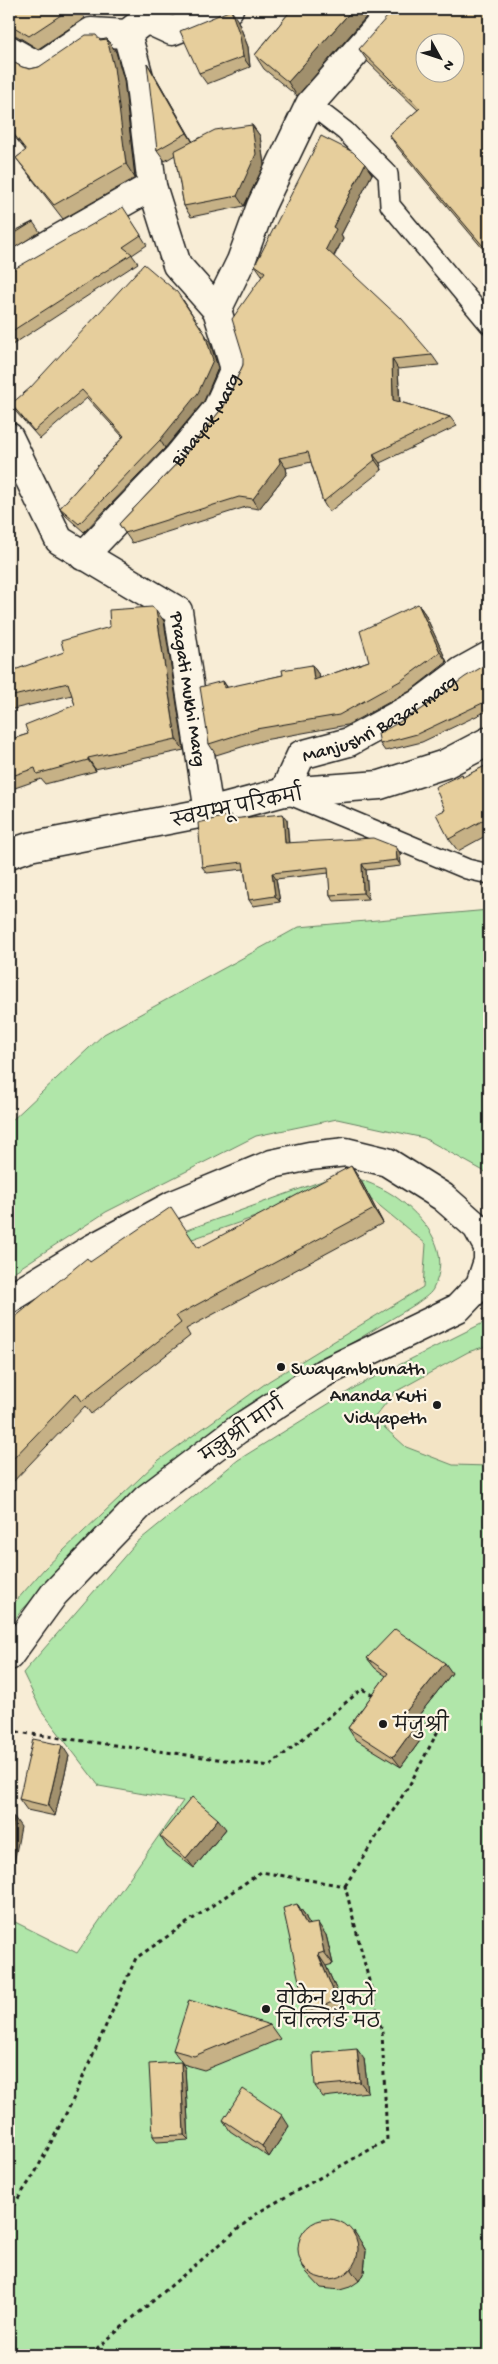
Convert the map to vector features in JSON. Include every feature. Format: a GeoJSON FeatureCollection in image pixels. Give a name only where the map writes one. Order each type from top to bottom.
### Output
{"type":"FeatureCollection","features":[{"type":"Feature","properties":{"kind":"street"},"geometry":{"type":"LineString","coordinates":[[9,50],[39,67],[91,32],[138,21],[172,30],[229,9]]}},
{"type":"Feature","properties":{"kind":"street"},"geometry":{"type":"LineString","coordinates":[[217,310],[241,261],[260,206],[310,104],[394,9]]}},
{"type":"Feature","properties":{"kind":"street","name":"Binayak Marg"},"geometry":{"type":"LineString","coordinates":[[83,556],[177,458],[217,409],[235,368],[217,310],[177,265],[152,186],[139,77],[138,21]]}},
{"type":"Feature","properties":{"kind":"street"},"geometry":{"type":"LineString","coordinates":[[9,267],[152,186]]}},
{"type":"Feature","properties":{"kind":"street","name":"Pragati Mukhi Marg"},"geometry":{"type":"LineString","coordinates":[[9,437],[59,540],[178,611],[209,812]]}},
{"type":"Feature","properties":{"kind":"street","name":"Manjushri Bazar marg"},"geometry":{"type":"LineString","coordinates":[[284,792],[301,755],[349,742],[418,704],[462,671],[489,656]]}},
{"type":"Feature","properties":{"kind":"street","name":"स्वयम्भू परिकर्मा"},"geometry":{"type":"LineString","coordinates":[[9,854],[29,847],[209,812],[284,792],[380,785],[445,764],[489,741]]}},
{"type":"Feature","properties":{"kind":"street","name":"मञ्जुश्री मार्ग"},"geometry":{"type":"LineString","coordinates":[[9,1299],[91,1249],[173,1205],[272,1164],[310,1156],[346,1152],[387,1162],[443,1197],[476,1227],[488,1247],[488,1261],[480,1285],[458,1308],[324,1373],[237,1430],[146,1499],[54,1594],[9,1656]]}},
{"type":"Feature","properties":{"kind":"lane"},"geometry":{"type":"LineString","coordinates":[[310,104],[345,131],[388,174],[390,205],[489,324]]}},
{"type":"Feature","properties":{"kind":"lane"},"geometry":{"type":"LineString","coordinates":[[284,792],[467,869],[489,874]]}},
{"type":"Feature","properties":{"kind":"path"},"geometry":{"type":"LineString","coordinates":[[9,1731],[270,1766],[362,1689],[379,1698]]}},
{"type":"Feature","properties":{"kind":"path"},"geometry":{"type":"LineString","coordinates":[[89,2355],[258,2213],[387,2140],[382,2032],[345,1886],[410,1784],[438,1731],[412,1717]]}},
{"type":"Feature","properties":{"kind":"path"},"geometry":{"type":"LineString","coordinates":[[9,2212],[34,2173],[71,2104],[136,1958],[261,1872],[345,1886]]}},
{"type":"Feature","properties":{"kind":"shaded area"},"geometry":{"type":"Polygon","coordinates":[[[352,1183],[426,1244],[423,1287],[269,1381],[159,1460],[44,1569],[9,1609],[9,1348],[178,1244],[352,1183]]]}},
{"type":"Feature","properties":{"kind":"shaded area","name":"Ananda Kuti Vidyapeth"},"geometry":{"type":"Polygon","coordinates":[[[489,1345],[489,1466],[453,1465],[406,1447],[374,1419],[395,1392],[468,1352],[489,1345]]]}},
{"type":"Feature","properties":{"kind":"green space"},"geometry":{"type":"Polygon","coordinates":[[[489,910],[489,1174],[424,1138],[337,1119],[256,1136],[106,1212],[9,1275],[9,1123],[104,1034],[299,927],[489,910]]]}},
{"type":"Feature","properties":{"kind":"green space"},"geometry":{"type":"Polygon","coordinates":[[[344,1173],[394,1195],[420,1218],[428,1228],[434,1239],[440,1263],[438,1276],[432,1291],[416,1304],[255,1402],[122,1507],[22,1610],[9,1627],[9,1609],[44,1569],[159,1460],[269,1381],[423,1287],[426,1244],[352,1183],[178,1244],[118,1255],[344,1173]]]}},
{"type":"Feature","properties":{"kind":"green space"},"geometry":{"type":"Polygon","coordinates":[[[489,1320],[489,1345],[468,1352],[395,1392],[374,1418],[406,1447],[453,1465],[489,1466],[489,2355],[9,2355],[9,1919],[77,1953],[183,1801],[99,1786],[41,1710],[23,1673],[136,1543],[238,1460],[359,1385],[489,1320]]]}},
{"type":"Feature","properties":{"kind":"building"},"geometry":{"type":"Polygon","coordinates":[[[9,9],[70,9],[29,36],[9,24],[9,9]]]}},
{"type":"Feature","properties":{"kind":"building"},"geometry":{"type":"Polygon","coordinates":[[[292,9],[353,9],[288,82],[255,55],[292,9]]]}},
{"type":"Feature","properties":{"kind":"building"},"geometry":{"type":"Polygon","coordinates":[[[394,9],[489,9],[489,253],[389,135],[420,108],[359,49],[394,9]]]}},
{"type":"Feature","properties":{"kind":"building"},"geometry":{"type":"Polygon","coordinates":[[[231,10],[240,36],[243,57],[199,73],[180,31],[231,10]]]}},
{"type":"Feature","properties":{"kind":"building"},"geometry":{"type":"Polygon","coordinates":[[[86,35],[96,35],[100,40],[107,39],[114,67],[126,164],[54,205],[16,158],[26,150],[9,128],[9,60],[30,69],[39,67],[86,35]]]}},
{"type":"Feature","properties":{"kind":"building"},"geometry":{"type":"Polygon","coordinates":[[[147,63],[187,133],[157,150],[147,63]]]}},
{"type":"Feature","properties":{"kind":"building"},"geometry":{"type":"Polygon","coordinates":[[[252,125],[256,154],[237,196],[184,206],[174,151],[215,130],[252,125]]]}},
{"type":"Feature","properties":{"kind":"building"},"geometry":{"type":"Polygon","coordinates":[[[321,136],[353,152],[365,164],[333,227],[336,229],[326,249],[401,319],[432,355],[392,359],[393,400],[450,417],[373,454],[375,460],[323,502],[308,452],[279,458],[280,463],[253,499],[239,497],[125,533],[119,524],[181,459],[224,406],[243,365],[243,355],[232,319],[265,272],[255,265],[321,136]]]}},
{"type":"Feature","properties":{"kind":"building"},"geometry":{"type":"Polygon","coordinates":[[[123,207],[141,235],[123,247],[132,254],[9,333],[9,272],[123,207]]]}},
{"type":"Feature","properties":{"kind":"building"},"geometry":{"type":"Polygon","coordinates":[[[33,222],[9,237],[9,234],[33,222]]]}},
{"type":"Feature","properties":{"kind":"building"},"geometry":{"type":"Polygon","coordinates":[[[144,264],[177,292],[205,334],[213,360],[198,393],[160,440],[79,524],[60,508],[124,436],[82,390],[34,431],[11,404],[30,388],[144,264]]]}},
{"type":"Feature","properties":{"kind":"building"},"geometry":{"type":"Polygon","coordinates":[[[418,604],[440,652],[402,680],[339,715],[256,729],[209,744],[200,687],[223,681],[224,688],[283,675],[282,670],[312,665],[314,680],[369,661],[360,631],[418,604]]]}},
{"type":"Feature","properties":{"kind":"building"},"geometry":{"type":"Polygon","coordinates":[[[152,607],[156,610],[176,739],[88,758],[88,760],[37,774],[35,768],[9,777],[9,740],[28,734],[25,725],[75,705],[68,683],[9,697],[9,672],[64,652],[61,641],[110,627],[109,610],[152,607]]]}},
{"type":"Feature","properties":{"kind":"building"},"geometry":{"type":"Polygon","coordinates":[[[489,663],[489,700],[417,734],[380,744],[378,734],[422,709],[465,677],[489,663]]]}},
{"type":"Feature","properties":{"kind":"building"},"geometry":{"type":"Polygon","coordinates":[[[489,764],[489,817],[449,839],[436,814],[445,810],[435,787],[462,774],[463,777],[489,764]]]}},
{"type":"Feature","properties":{"kind":"building"},"geometry":{"type":"Polygon","coordinates":[[[283,814],[285,843],[373,838],[396,847],[397,860],[362,864],[363,893],[330,895],[328,867],[272,873],[275,896],[249,900],[243,862],[202,867],[198,823],[231,815],[231,819],[283,814]]]}},
{"type":"Feature","properties":{"kind":"building"},"geometry":{"type":"Polygon","coordinates":[[[351,1166],[374,1209],[176,1316],[181,1323],[82,1401],[76,1393],[9,1463],[9,1322],[87,1258],[90,1262],[171,1207],[198,1248],[351,1166]]]}},
{"type":"Feature","properties":{"kind":"building"},"geometry":{"type":"Polygon","coordinates":[[[395,1629],[445,1663],[400,1719],[414,1728],[393,1757],[348,1728],[388,1673],[367,1658],[395,1629]]]}},
{"type":"Feature","properties":{"kind":"building"},"geometry":{"type":"Polygon","coordinates":[[[33,1739],[62,1745],[48,1806],[19,1799],[33,1739]]]}},
{"type":"Feature","properties":{"kind":"building"},"geometry":{"type":"Polygon","coordinates":[[[192,1797],[218,1819],[186,1858],[160,1836],[192,1797]]]}},
{"type":"Feature","properties":{"kind":"building"},"geometry":{"type":"Polygon","coordinates":[[[9,1816],[14,1817],[9,1842],[9,1816]]]}},
{"type":"Feature","properties":{"kind":"building"},"geometry":{"type":"Polygon","coordinates":[[[297,1904],[306,1925],[318,1923],[324,1952],[318,1954],[337,2000],[306,2013],[283,1908],[297,1904]]]}},
{"type":"Feature","properties":{"kind":"building"},"geometry":{"type":"Polygon","coordinates":[[[189,2000],[270,2025],[194,2056],[173,2050],[189,2000]]]}},
{"type":"Feature","properties":{"kind":"building"},"geometry":{"type":"Polygon","coordinates":[[[357,2049],[360,2082],[315,2086],[313,2053],[357,2049]]]}},
{"type":"Feature","properties":{"kind":"building"},"geometry":{"type":"Polygon","coordinates":[[[181,2062],[184,2135],[153,2136],[149,2064],[181,2062]]]}},
{"type":"Feature","properties":{"kind":"building"},"geometry":{"type":"Polygon","coordinates":[[[243,2089],[282,2115],[262,2146],[223,2120],[243,2089]]]}},
{"type":"Feature","properties":{"kind":"building"},"geometry":{"type":"Polygon","coordinates":[[[322,2219],[334,2219],[345,2224],[353,2232],[358,2243],[356,2261],[345,2274],[334,2279],[322,2279],[311,2274],[303,2266],[298,2255],[298,2243],[303,2232],[311,2224],[322,2219]]]}},
{"type":"Feature","properties":{"kind":"place","name":"Swayambhunath"},"geometry":{"type":"Point","coordinates":[281,1367]}},
{"type":"Feature","properties":{"kind":"place","name":"Ananda Kuti Vidyapeth"},"geometry":{"type":"Point","coordinates":[437,1405]}},
{"type":"Feature","properties":{"kind":"place","name":"मंजुश्री"},"geometry":{"type":"Point","coordinates":[383,1724]}},
{"type":"Feature","properties":{"kind":"place","name":"वोकेन थुक्जे चिल्लिङ मठ"},"geometry":{"type":"Point","coordinates":[266,2009]}}]}
